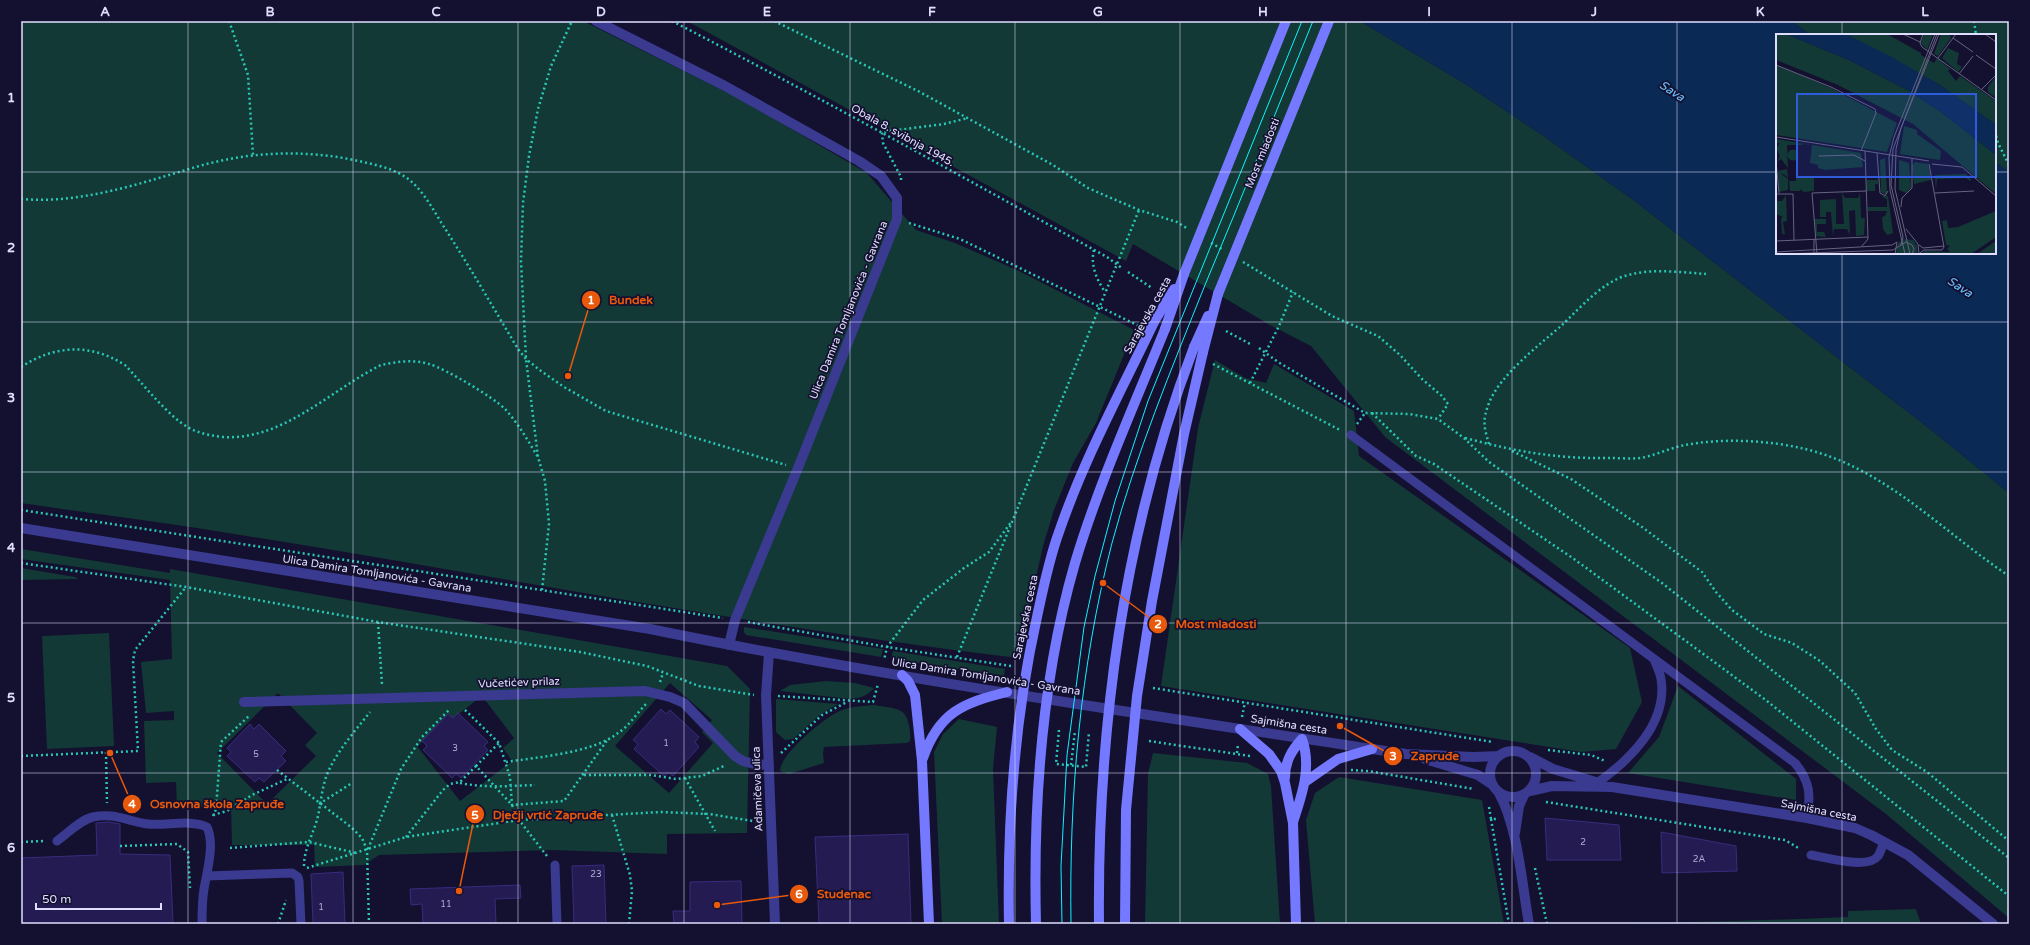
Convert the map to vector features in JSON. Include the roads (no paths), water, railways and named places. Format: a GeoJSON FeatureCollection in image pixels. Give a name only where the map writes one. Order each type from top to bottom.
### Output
{"type":"FeatureCollection","features":[{"type":"Feature","properties":{"kind":"main road"},"geometry":{"type":"LineString","coordinates":[[1184,274],[1286,21]]}},
{"type":"Feature","properties":{"kind":"main road","name":"Most mladosti"},"geometry":{"type":"LineString","coordinates":[[1201,353],[1218,294],[1329,21]]}},
{"type":"Feature","properties":{"kind":"main road","name":"Sarajevska cesta"},"geometry":{"type":"LineString","coordinates":[[1009,924],[1009,831],[1014,757],[1028,660],[1045,579],[1058,534],[1084,468],[1154,322],[1184,274]]}},
{"type":"Feature","properties":{"kind":"main road","name":"Sarajevska cesta"},"geometry":{"type":"LineString","coordinates":[[1036,924],[1034,862],[1039,766],[1050,680],[1062,614],[1087,526],[1165,329],[1184,274]]}},
{"type":"Feature","properties":{"kind":"main road"},"geometry":{"type":"LineString","coordinates":[[1098,924],[1100,815],[1103,768],[1115,664],[1127,583],[1145,500],[1172,407],[1201,353]]}},
{"type":"Feature","properties":{"kind":"main road"},"geometry":{"type":"LineString","coordinates":[[1125,924],[1127,802],[1137,696],[1152,601],[1201,353]]}},
{"type":"Feature","properties":{"kind":"main road"},"geometry":{"type":"LineString","coordinates":[[902,675],[908,681],[915,695],[922,761],[929,924]]}},
{"type":"Feature","properties":{"kind":"main road"},"geometry":{"type":"LineString","coordinates":[[922,761],[935,731],[951,712],[981,698],[1007,692]]}},
{"type":"Feature","properties":{"kind":"main road"},"geometry":{"type":"LineString","coordinates":[[1240,729],[1269,754],[1281,771],[1285,783],[1293,824],[1296,924]]}},
{"type":"Feature","properties":{"kind":"main road"},"geometry":{"type":"LineString","coordinates":[[1285,783],[1286,764],[1294,748],[1302,739]]}},
{"type":"Feature","properties":{"kind":"main road"},"geometry":{"type":"LineString","coordinates":[[1293,824],[1305,782],[1306,756],[1302,739]]}},
{"type":"Feature","properties":{"kind":"main road"},"geometry":{"type":"LineString","coordinates":[[1305,782],[1334,761],[1348,755],[1372,749]]}},
{"type":"Feature","properties":{"kind":"street","name":"Ulica Damira Tomljanovića - Gavrana"},"geometry":{"type":"LineString","coordinates":[[596,21],[726,86],[859,161],[881,176],[896,198],[897,219],[798,468],[735,620],[729,645]]}},
{"type":"Feature","properties":{"kind":"street","name":"Ulica Damira Tomljanovića - Gavrana"},"geometry":{"type":"LineString","coordinates":[[21,528],[650,629],[769,653],[1240,729]]}},
{"type":"Feature","properties":{"kind":"street","name":"Adamičeva ulica"},"geometry":{"type":"LineString","coordinates":[[769,653],[766,695],[775,924]]}},
{"type":"Feature","properties":{"kind":"street","name":"Vučetićev prilaz"},"geometry":{"type":"LineString","coordinates":[[244,702],[382,697],[458,699],[632,691],[656,693],[684,703],[735,756],[743,761],[769,765]]}},
{"type":"Feature","properties":{"kind":"street","name":"Sajmišna cesta"},"geometry":{"type":"LineString","coordinates":[[1240,729],[1406,754],[1472,757],[1500,756]]}},
{"type":"Feature","properties":{"kind":"street"},"geometry":{"type":"LineString","coordinates":[[1514,838],[1519,806],[1534,785],[1536,770],[1528,757],[1514,751],[1500,756],[1491,769],[1496,789],[1507,809],[1514,838],[1529,924]]}},
{"type":"Feature","properties":{"kind":"street","name":"Sajmišna cesta"},"geometry":{"type":"LineString","coordinates":[[1406,754],[1470,772],[1485,778],[1496,789]]}},
{"type":"Feature","properties":{"kind":"street","name":"Sajmišna cesta"},"geometry":{"type":"LineString","coordinates":[[1528,757],[1553,769],[1612,787],[1807,818],[1855,828],[1908,855],[1993,924]]}},
{"type":"Feature","properties":{"kind":"street","name":"Sajmišna cesta"},"geometry":{"type":"LineString","coordinates":[[1527,793],[1552,786],[1612,787]]}},
{"type":"Feature","properties":{"kind":"street"},"geometry":{"type":"LineString","coordinates":[[1496,789],[1508,797],[1516,797],[1527,793]]}},
{"type":"Feature","properties":{"kind":"lane"},"geometry":{"type":"LineString","coordinates":[[1351,435],[1795,763],[1808,784],[1810,801],[1807,818]]}},
{"type":"Feature","properties":{"kind":"lane"},"geometry":{"type":"LineString","coordinates":[[1597,783],[1630,755],[1646,736],[1658,716],[1661,696],[1661,678],[1653,658]]}},
{"type":"Feature","properties":{"kind":"lane"},"geometry":{"type":"LineString","coordinates":[[57,841],[86,819],[107,815],[119,816],[148,824],[196,824],[206,827],[210,834],[207,876],[203,897],[202,924]]}},
{"type":"Feature","properties":{"kind":"lane"},"geometry":{"type":"LineString","coordinates":[[1811,855],[1847,862],[1869,862],[1877,857],[1884,842]]}},
{"type":"Feature","properties":{"kind":"lane"},"geometry":{"type":"LineString","coordinates":[[555,865],[557,924]]}},
{"type":"Feature","properties":{"kind":"lane"},"geometry":{"type":"LineString","coordinates":[[207,876],[292,873],[298,877],[301,924]]}},
{"type":"Feature","properties":{"kind":"water","name":"Sava"},"geometry":{"type":"Polygon","coordinates":[[[1360,21],[1791,21],[1810,34],[1776,34],[1776,254],[1996,254],[1996,163],[2009,172],[2009,493],[1930,429],[1632,199],[1545,137],[1467,85],[1360,21]]]}},
{"type":"Feature","properties":{"kind":"tram line"},"geometry":{"type":"LineString","coordinates":[[1062,924],[1061,866],[1067,755],[1084,627],[1095,576],[1115,501],[1148,401],[1302,21]]}},
{"type":"Feature","properties":{"kind":"tram line"},"geometry":{"type":"LineString","coordinates":[[1071,924],[1072,828],[1084,684],[1101,590],[1112,543],[1132,477],[1167,381],[1313,21]]}},
{"type":"Feature","properties":{"kind":"place","name":"Bundek"},"geometry":{"type":"Point","coordinates":[568,376]}},
{"type":"Feature","properties":{"kind":"place","name":"Most mladosti"},"geometry":{"type":"Point","coordinates":[1103,583]}},
{"type":"Feature","properties":{"kind":"place","name":"Zapruđe"},"geometry":{"type":"Point","coordinates":[1340,726]}},
{"type":"Feature","properties":{"kind":"place","name":"Osnovna škola Zapruđe"},"geometry":{"type":"Point","coordinates":[110,753]}},
{"type":"Feature","properties":{"kind":"place","name":"Dječji vrtić Zapruđe"},"geometry":{"type":"Point","coordinates":[459,891]}},
{"type":"Feature","properties":{"kind":"place","name":"Studenac"},"geometry":{"type":"Point","coordinates":[717,905]}}]}
